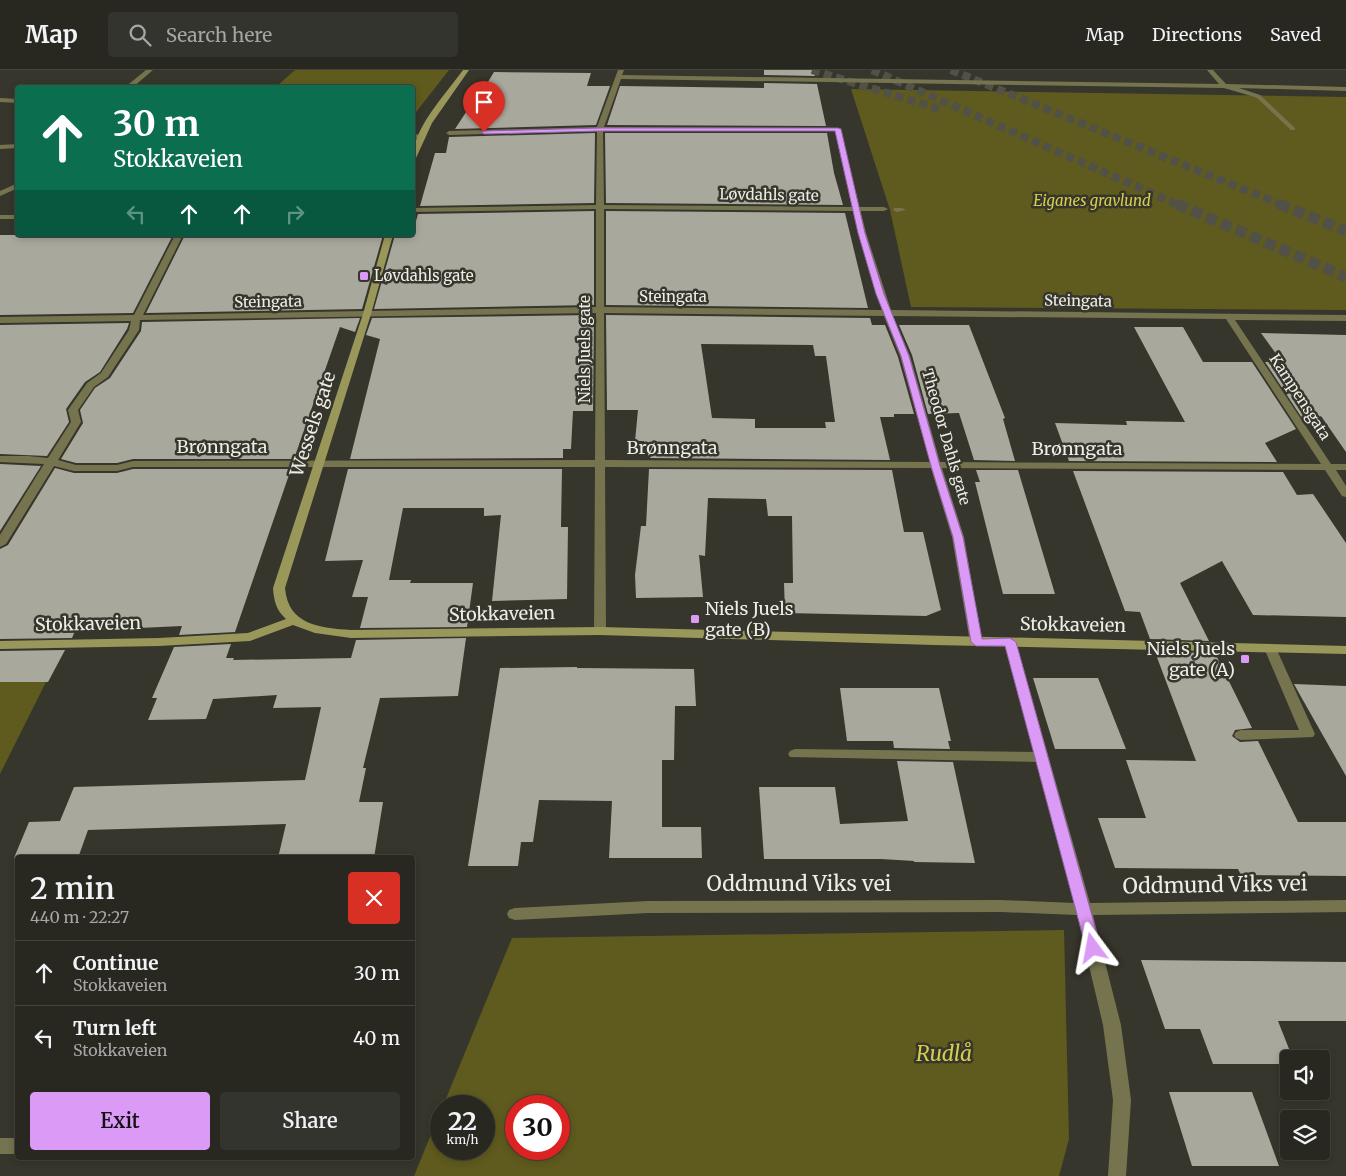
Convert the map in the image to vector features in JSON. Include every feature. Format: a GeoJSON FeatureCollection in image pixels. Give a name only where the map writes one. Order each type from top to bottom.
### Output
{"type":"FeatureCollection","features":[{"type":"Feature","properties":{"kind":"main road"},"geometry":{"type":"LineString","coordinates":[[415,151],[421,136],[466,70]]}},
{"type":"Feature","properties":{"kind":"main road","name":"Wessels gate"},"geometry":{"type":"LineString","coordinates":[[294,620],[281,604],[280,588],[388,237]]}},
{"type":"Feature","properties":{"kind":"main road","name":"Stokkaveien"},"geometry":{"type":"LineString","coordinates":[[0,645],[159,642],[250,637],[294,620],[318,631],[343,634],[600,631],[1346,650]]}},
{"type":"Feature","properties":{"kind":"street"},"geometry":{"type":"LineString","coordinates":[[131,85],[150,70]]}},
{"type":"Feature","properties":{"kind":"street"},"geometry":{"type":"LineString","coordinates":[[1210,70],[1224,86],[1258,96],[1293,129]]}},
{"type":"Feature","properties":{"kind":"street"},"geometry":{"type":"LineString","coordinates":[[620,74],[1346,89]]}},
{"type":"Feature","properties":{"kind":"street","name":"Niels Juels gate"},"geometry":{"type":"LineString","coordinates":[[600,631],[600,129],[620,74]]}},
{"type":"Feature","properties":{"kind":"street"},"geometry":{"type":"LineString","coordinates":[[0,100],[15,101]]}},
{"type":"Feature","properties":{"kind":"street"},"geometry":{"type":"LineString","coordinates":[[449,133],[600,129]]}},
{"type":"Feature","properties":{"kind":"street","name":"Theodor Dahls gate"},"geometry":{"type":"LineString","coordinates":[[600,129],[838,129],[856,209],[880,294],[889,313],[916,391],[936,466],[958,537],[976,642]]}},
{"type":"Feature","properties":{"kind":"street"},"geometry":{"type":"LineString","coordinates":[[415,136],[421,136]]}},
{"type":"Feature","properties":{"kind":"street"},"geometry":{"type":"LineString","coordinates":[[0,147],[15,146]]}},
{"type":"Feature","properties":{"kind":"street"},"geometry":{"type":"LineString","coordinates":[[0,194],[15,186]]}},
{"type":"Feature","properties":{"kind":"street","name":"Løvdahls gate"},"geometry":{"type":"LineString","coordinates":[[415,210],[600,207],[884,210]]}},
{"type":"Feature","properties":{"kind":"street"},"geometry":{"type":"LineString","coordinates":[[0,217],[15,217]]}},
{"type":"Feature","properties":{"kind":"street"},"geometry":{"type":"LineString","coordinates":[[0,544],[76,422],[74,410],[90,385],[105,375],[134,330],[136,319],[178,237]]}},
{"type":"Feature","properties":{"kind":"street","name":"Steingata"},"geometry":{"type":"LineString","coordinates":[[0,320],[600,310],[1346,318]]}},
{"type":"Feature","properties":{"kind":"street","name":"Kampensgata"},"geometry":{"type":"LineString","coordinates":[[1229,317],[1346,494]]}},
{"type":"Feature","properties":{"kind":"street","name":"Brønngata"},"geometry":{"type":"LineString","coordinates":[[0,459],[28,459],[66,464],[74,468],[117,468],[132,464],[1346,467]]}},
{"type":"Feature","properties":{"kind":"street","name":"Stokkaveien"},"geometry":{"type":"LineString","coordinates":[[1010,642],[1084,909]]}},
{"type":"Feature","properties":{"kind":"street"},"geometry":{"type":"LineString","coordinates":[[1241,735],[1308,734],[1280,665],[1270,648]]}},
{"type":"Feature","properties":{"kind":"street"},"geometry":{"type":"LineString","coordinates":[[795,754],[1041,757]]}},
{"type":"Feature","properties":{"kind":"street","name":"Oddmund Viks vei"},"geometry":{"type":"LineString","coordinates":[[514,914],[648,907],[1001,906],[1084,909],[1346,906]]}},
{"type":"Feature","properties":{"kind":"street"},"geometry":{"type":"LineString","coordinates":[[1084,909],[1113,1034],[1122,1100],[1118,1168]]}},
{"type":"Feature","properties":{"kind":"street"},"geometry":{"type":"LineString","coordinates":[[0,1146],[15,1146]]}},
{"type":"Feature","properties":{"kind":"green space"},"geometry":{"type":"Polygon","coordinates":[[[295,70],[449,70],[415,113],[415,85],[278,85],[295,70]]]}},
{"type":"Feature","properties":{"kind":"green space","name":"Eiganes gravlund"},"geometry":{"type":"Polygon","coordinates":[[[851,89],[1346,97],[1346,310],[911,307],[890,210],[851,89]]]}},
{"type":"Feature","properties":{"kind":"green space"},"geometry":{"type":"Polygon","coordinates":[[[57,660],[0,774],[0,661],[57,660]]]}},
{"type":"Feature","properties":{"kind":"green space","name":"Rudlå"},"geometry":{"type":"Polygon","coordinates":[[[1064,930],[1069,1139],[1059,1176],[414,1176],[430,1137],[430,1160],[495,1160],[495,1095],[448,1095],[512,938],[1064,930]]]}},
{"type":"Feature","properties":{"kind":"building"},"geometry":{"type":"Polygon","coordinates":[[[764,70],[813,70],[815,76],[764,75],[764,70]]]}},
{"type":"Feature","properties":{"kind":"building"},"geometry":{"type":"Polygon","coordinates":[[[494,72],[591,73],[587,86],[610,86],[596,125],[455,129],[474,100],[477,100],[494,72]]]}},
{"type":"Feature","properties":{"kind":"building"},"geometry":{"type":"Polygon","coordinates":[[[764,83],[817,84],[826,126],[607,125],[620,86],[764,88],[764,83]]]}},
{"type":"Feature","properties":{"kind":"building"},"geometry":{"type":"Polygon","coordinates":[[[595,133],[594,203],[420,206],[435,153],[446,153],[449,137],[595,133]]]}},
{"type":"Feature","properties":{"kind":"building"},"geometry":{"type":"Polygon","coordinates":[[[605,133],[827,133],[834,173],[843,205],[606,203],[605,133]]]}},
{"type":"Feature","properties":{"kind":"building"},"geometry":{"type":"Polygon","coordinates":[[[594,211],[594,305],[374,309],[394,237],[415,237],[415,224],[418,214],[594,211]]]}},
{"type":"Feature","properties":{"kind":"building"},"geometry":{"type":"Polygon","coordinates":[[[606,211],[845,213],[868,308],[606,305],[606,211]]]}},
{"type":"Feature","properties":{"kind":"building"},"geometry":{"type":"Polygon","coordinates":[[[0,235],[15,235],[15,237],[172,237],[133,313],[0,315],[0,235]]]}},
{"type":"Feature","properties":{"kind":"building"},"geometry":{"type":"Polygon","coordinates":[[[184,237],[382,237],[362,309],[146,313],[184,237]]]}},
{"type":"Feature","properties":{"kind":"building"},"geometry":{"type":"Polygon","coordinates":[[[594,315],[593,411],[573,411],[571,449],[563,449],[563,458],[350,459],[380,339],[366,335],[372,318],[594,315]]]}},
{"type":"Feature","properties":{"kind":"building"},"geometry":{"type":"Polygon","coordinates":[[[606,315],[870,318],[872,325],[885,325],[898,357],[914,414],[894,414],[894,417],[880,417],[890,460],[650,458],[650,448],[644,448],[644,441],[635,441],[638,410],[607,410],[606,315]],[[701,344],[712,418],[755,419],[755,428],[826,428],[825,422],[835,422],[826,356],[815,356],[813,345],[701,344]]]}},
{"type":"Feature","properties":{"kind":"building"},"geometry":{"type":"Polygon","coordinates":[[[360,318],[355,332],[340,327],[294,459],[133,459],[117,463],[76,463],[61,459],[83,423],[80,410],[95,388],[110,378],[141,331],[142,322],[360,318]]]}},
{"type":"Feature","properties":{"kind":"building"},"geometry":{"type":"Polygon","coordinates":[[[129,323],[100,372],[85,382],[66,409],[69,422],[47,456],[0,454],[0,325],[129,323]]]}},
{"type":"Feature","properties":{"kind":"building"},"geometry":{"type":"Polygon","coordinates":[[[899,325],[969,325],[1005,418],[1003,419],[1015,461],[974,460],[959,413],[928,414],[912,355],[899,325]]]}},
{"type":"Feature","properties":{"kind":"building"},"geometry":{"type":"Polygon","coordinates":[[[1134,327],[1183,327],[1203,362],[1252,362],[1296,429],[1265,443],[1277,462],[1069,461],[1055,423],[1127,425],[1126,421],[1185,422],[1134,327]]]}},
{"type":"Feature","properties":{"kind":"building"},"geometry":{"type":"Polygon","coordinates":[[[1261,333],[1346,335],[1346,452],[1321,416],[1306,424],[1265,362],[1282,362],[1261,333]]]}},
{"type":"Feature","properties":{"kind":"building"},"geometry":{"type":"Polygon","coordinates":[[[0,464],[41,466],[0,531],[0,464]]]}},
{"type":"Feature","properties":{"kind":"building"},"geometry":{"type":"Polygon","coordinates":[[[55,468],[74,473],[117,473],[133,469],[291,469],[235,632],[179,635],[182,626],[75,631],[72,638],[0,639],[0,549],[8,545],[55,468]]]}},
{"type":"Feature","properties":{"kind":"building"},"geometry":{"type":"Polygon","coordinates":[[[348,469],[562,469],[561,527],[568,527],[567,599],[492,601],[501,515],[484,516],[484,508],[403,508],[389,580],[411,580],[410,583],[473,583],[467,627],[360,628],[368,597],[352,597],[363,560],[325,561],[348,469]]]}},
{"type":"Feature","properties":{"kind":"building"},"geometry":{"type":"Polygon","coordinates":[[[649,469],[892,470],[904,532],[923,532],[941,610],[926,616],[785,613],[784,583],[793,583],[792,516],[768,516],[766,499],[708,498],[705,556],[699,555],[703,597],[636,598],[635,575],[641,526],[646,526],[649,469]]]}},
{"type":"Feature","properties":{"kind":"building"},"geometry":{"type":"Polygon","coordinates":[[[976,470],[1018,470],[1055,594],[1003,594],[975,482],[980,482],[976,470]]]}},
{"type":"Feature","properties":{"kind":"building"},"geometry":{"type":"Polygon","coordinates":[[[1073,471],[1283,472],[1297,495],[1313,494],[1346,543],[1346,617],[1253,615],[1222,561],[1180,583],[1209,641],[1150,639],[1140,612],[1125,611],[1073,471]]]}},
{"type":"Feature","properties":{"kind":"building"},"geometry":{"type":"Polygon","coordinates":[[[466,638],[458,696],[380,698],[363,768],[366,768],[359,802],[383,802],[374,855],[279,855],[286,824],[88,830],[79,855],[15,855],[29,822],[60,821],[74,787],[305,780],[321,707],[273,708],[277,695],[213,699],[206,719],[148,720],[157,698],[152,698],[174,647],[231,644],[226,658],[234,658],[233,660],[351,658],[356,640],[466,638]]]}},
{"type":"Feature","properties":{"kind":"building"},"geometry":{"type":"Polygon","coordinates":[[[65,650],[48,682],[0,682],[0,651],[65,650]]]}},
{"type":"Feature","properties":{"kind":"building"},"geometry":{"type":"Polygon","coordinates":[[[1155,652],[1215,653],[1252,728],[1235,730],[1232,736],[1240,742],[1258,741],[1298,822],[1346,822],[1346,876],[1241,875],[1238,869],[1115,868],[1098,818],[1146,818],[1126,760],[1196,761],[1155,652]]]}},
{"type":"Feature","properties":{"kind":"building"},"geometry":{"type":"Polygon","coordinates":[[[500,668],[694,669],[696,706],[675,706],[674,760],[662,760],[662,827],[701,827],[702,858],[609,858],[612,801],[539,800],[533,842],[521,842],[518,866],[468,866],[500,668]]]}},
{"type":"Feature","properties":{"kind":"building"},"geometry":{"type":"Polygon","coordinates":[[[1033,678],[1098,678],[1126,749],[1055,749],[1033,678]]]}},
{"type":"Feature","properties":{"kind":"building"},"geometry":{"type":"Polygon","coordinates":[[[1294,684],[1346,686],[1346,776],[1300,695],[1294,684]]]}},
{"type":"Feature","properties":{"kind":"building"},"geometry":{"type":"Polygon","coordinates":[[[840,688],[939,688],[951,741],[948,741],[950,749],[894,748],[893,741],[847,741],[840,688]]]}},
{"type":"Feature","properties":{"kind":"building"},"geometry":{"type":"Polygon","coordinates":[[[897,761],[953,762],[975,863],[914,862],[881,859],[764,859],[759,787],[835,787],[840,824],[908,821],[897,761]]]}},
{"type":"Feature","properties":{"kind":"building"},"geometry":{"type":"Polygon","coordinates":[[[1141,960],[1346,962],[1346,1021],[1278,1021],[1289,1050],[1280,1050],[1280,1064],[1213,1064],[1200,1029],[1165,1029],[1141,960]]]}},
{"type":"Feature","properties":{"kind":"building"},"geometry":{"type":"Polygon","coordinates":[[[1169,1092],[1252,1092],[1279,1166],[1192,1166],[1169,1092]]]}},
{"type":"Feature","properties":{"kind":"tunnel"},"geometry":{"type":"LineString","coordinates":[[812,70],[939,109]]}},
{"type":"Feature","properties":{"kind":"tunnel"},"geometry":{"type":"LineString","coordinates":[[872,70],[1179,205]]}},
{"type":"Feature","properties":{"kind":"tunnel"},"geometry":{"type":"LineString","coordinates":[[951,70],[1282,205]]}},
{"type":"Feature","properties":{"kind":"tunnel"},"geometry":{"type":"LineString","coordinates":[[1177,204],[1346,277]]}},
{"type":"Feature","properties":{"kind":"tunnel"},"geometry":{"type":"LineString","coordinates":[[1279,204],[1346,231]]}},
{"type":"Feature","properties":{"kind":"place","name":"Løvdahls gate"},"geometry":{"type":"Point","coordinates":[364,276]}},
{"type":"Feature","properties":{"kind":"place","name":"Niels Juels gate (B)"},"geometry":{"type":"Point","coordinates":[695,619]}},
{"type":"Feature","properties":{"kind":"place","name":"Niels Juels gate (A)"},"geometry":{"type":"Point","coordinates":[1245,659]}},
{"type":"Feature","properties":{"kind":"route"},"geometry":{"type":"LineString","coordinates":[[484,132],[600,129],[838,129],[862,233],[880,294],[905,356],[958,537],[976,642],[1010,642],[1051,795],[1074,870],[1093,948]]}}]}
